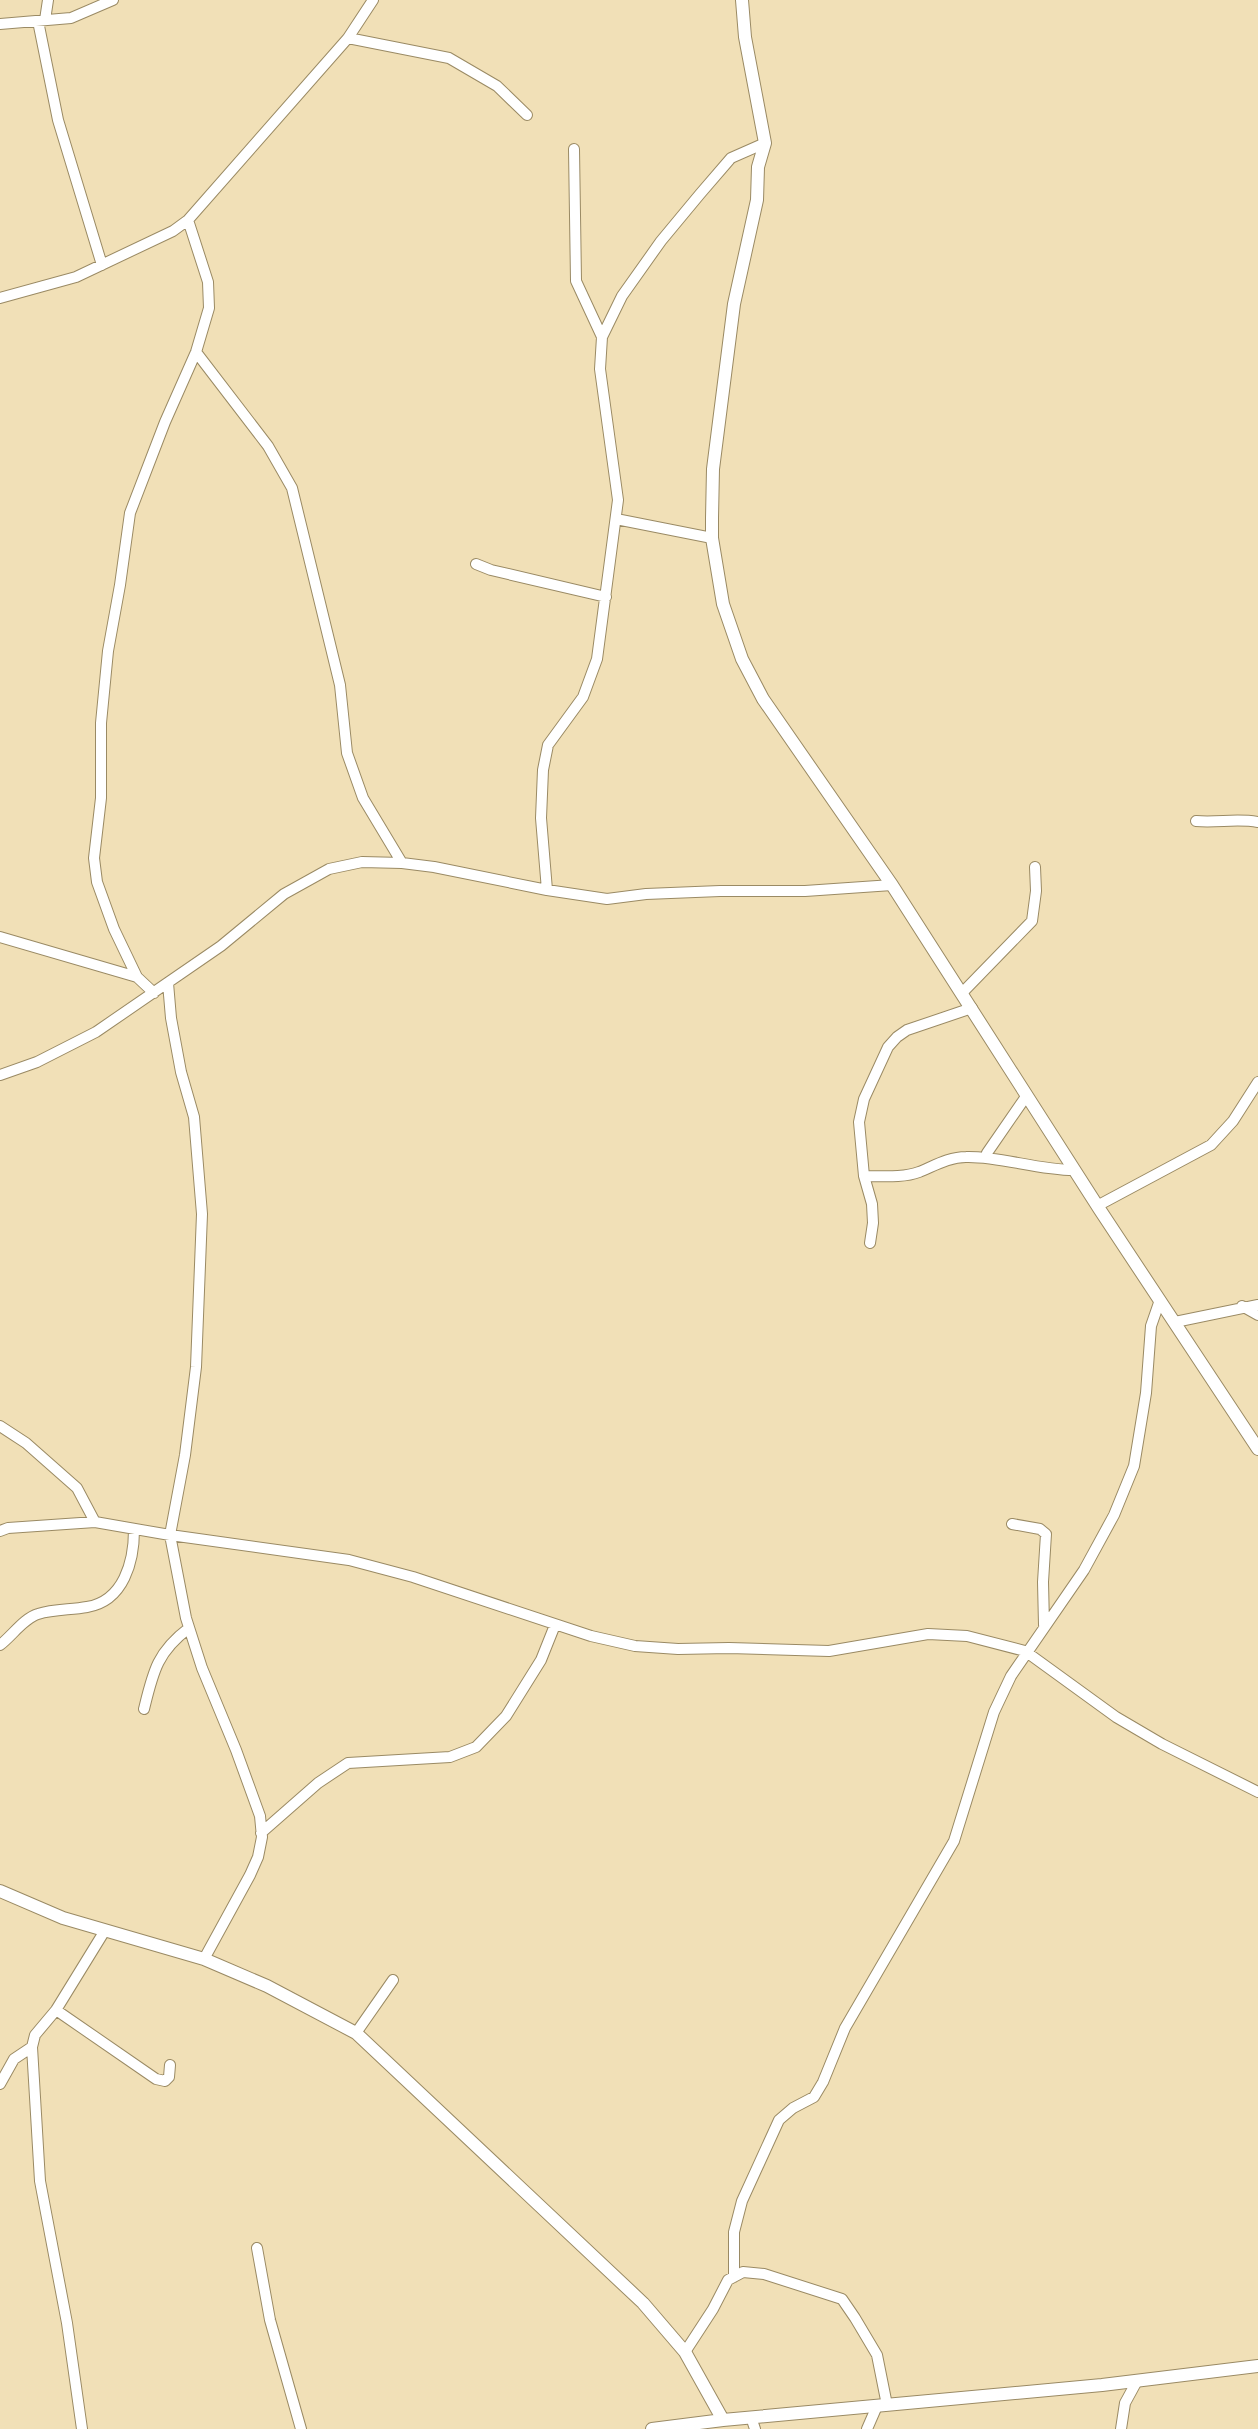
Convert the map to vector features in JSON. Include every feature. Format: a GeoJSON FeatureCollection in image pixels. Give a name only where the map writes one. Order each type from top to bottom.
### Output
{"type":"FeatureCollection","features":[{"type":"Feature","properties":{"kind":"street"},"geometry":{"type":"LineString","coordinates":[[48,0],[41,21],[58,120],[102,265]]}},
{"type":"Feature","properties":{"kind":"street"},"geometry":{"type":"LineString","coordinates":[[0,24],[71,18],[113,0]]}},
{"type":"Feature","properties":{"kind":"street"},"geometry":{"type":"LineString","coordinates":[[0,299],[76,277],[173,231],[188,220],[348,38],[373,0]]}},
{"type":"Feature","properties":{"kind":"street"},"geometry":{"type":"LineString","coordinates":[[742,0],[745,37],[765,143],[758,167],[757,200],[734,304],[713,469],[712,538],[723,604],[742,659],[763,699],[892,885],[1097,1206],[1258,1449]]}},
{"type":"Feature","properties":{"kind":"street"},"geometry":{"type":"LineString","coordinates":[[348,38],[449,58],[497,86],[527,115]]}},
{"type":"Feature","properties":{"kind":"street"},"geometry":{"type":"LineString","coordinates":[[547,890],[541,818],[545,758],[548,745],[557,730],[583,696],[597,659],[618,500],[600,369],[602,337],[622,296],[661,241],[700,194],[731,158],[765,143]]}},
{"type":"Feature","properties":{"kind":"street"},"geometry":{"type":"LineString","coordinates":[[574,149],[576,281],[602,337]]}},
{"type":"Feature","properties":{"kind":"street"},"geometry":{"type":"LineString","coordinates":[[154,993],[138,978],[114,929],[97,882],[94,858],[102,798],[102,711],[108,652],[130,513],[165,422],[196,352],[209,308],[208,282],[188,220]]}},
{"type":"Feature","properties":{"kind":"street"},"geometry":{"type":"LineString","coordinates":[[196,352],[268,446],[292,488],[340,685],[347,753],[363,798],[402,863]]}},
{"type":"Feature","properties":{"kind":"street"},"geometry":{"type":"LineString","coordinates":[[616,519],[712,538]]}},
{"type":"Feature","properties":{"kind":"street"},"geometry":{"type":"LineString","coordinates":[[476,564],[606,597]]}},
{"type":"Feature","properties":{"kind":"street"},"geometry":{"type":"LineString","coordinates":[[1196,821],[1238,818],[1258,821]]}},
{"type":"Feature","properties":{"kind":"street"},"geometry":{"type":"LineString","coordinates":[[0,1075],[37,1062],[96,1032],[222,946],[284,894],[329,869],[362,862],[402,863],[547,890],[607,898],[646,894],[806,891],[892,885]]}},
{"type":"Feature","properties":{"kind":"street"},"geometry":{"type":"LineString","coordinates":[[962,993],[1032,921],[1036,891],[1035,867]]}},
{"type":"Feature","properties":{"kind":"street"},"geometry":{"type":"LineString","coordinates":[[0,937],[138,978]]}},
{"type":"Feature","properties":{"kind":"street"},"geometry":{"type":"LineString","coordinates":[[168,984],[181,1072],[194,1118],[202,1214],[196,1367],[185,1455],[170,1535],[189,1628],[260,1816],[261,1833],[258,1857],[250,1875],[204,1959]]}},
{"type":"Feature","properties":{"kind":"street"},"geometry":{"type":"LineString","coordinates":[[870,1243],[872,1204],[864,1176],[859,1122],[864,1099],[888,1047],[897,1037],[907,1030],[972,1008]]}},
{"type":"Feature","properties":{"kind":"street"},"geometry":{"type":"LineString","coordinates":[[1097,1206],[1211,1146],[1233,1121],[1258,1082]]}},
{"type":"Feature","properties":{"kind":"street"},"geometry":{"type":"LineString","coordinates":[[988,1157],[987,1153],[1027,1095]]}},
{"type":"Feature","properties":{"kind":"street"},"geometry":{"type":"LineString","coordinates":[[864,1176],[919,1172],[932,1165],[961,1157],[988,1157],[995,1161],[1032,1167],[1074,1170]]}},
{"type":"Feature","properties":{"kind":"street"},"geometry":{"type":"LineString","coordinates":[[734,2277],[734,2232],[741,2201],[755,2168],[779,2120],[793,2108],[814,2097],[823,2082],[845,2028],[954,1841],[995,1712],[1011,1676],[1084,1570],[1114,1515],[1134,1466],[1146,1393],[1151,1326],[1160,1300]]}},
{"type":"Feature","properties":{"kind":"street"},"geometry":{"type":"LineString","coordinates":[[1175,1322],[1258,1304]]}},
{"type":"Feature","properties":{"kind":"street"},"geometry":{"type":"LineString","coordinates":[[1242,1306],[1258,1315]]}},
{"type":"Feature","properties":{"kind":"street"},"geometry":{"type":"LineString","coordinates":[[0,1426],[26,1443],[77,1488],[95,1522]]}},
{"type":"Feature","properties":{"kind":"street"},"geometry":{"type":"LineString","coordinates":[[0,1531],[8,1528],[95,1522],[134,1530],[349,1560],[413,1577],[591,1636],[635,1646],[829,1651],[928,1634],[967,1636],[1007,1645],[1027,1653],[1116,1717],[1183,1755],[1258,1791]]}},
{"type":"Feature","properties":{"kind":"street"},"geometry":{"type":"LineString","coordinates":[[1012,1524],[1040,1529],[1046,1534],[1044,1625]]}},
{"type":"Feature","properties":{"kind":"street"},"geometry":{"type":"LineString","coordinates":[[0,1645],[35,1615],[91,1607],[111,1596],[124,1581],[134,1553],[134,1530]]}},
{"type":"Feature","properties":{"kind":"street"},"geometry":{"type":"LineString","coordinates":[[261,1833],[318,1783],[348,1763],[450,1757],[476,1746],[506,1716],[541,1660],[555,1625]]}},
{"type":"Feature","properties":{"kind":"street"},"geometry":{"type":"LineString","coordinates":[[144,1709],[155,1667],[173,1640],[189,1628]]}},
{"type":"Feature","properties":{"kind":"street"},"geometry":{"type":"LineString","coordinates":[[0,1891],[64,1919],[204,1959],[267,1986],[356,2033],[643,2303],[685,2352],[721,2425]]}},
{"type":"Feature","properties":{"kind":"street"},"geometry":{"type":"LineString","coordinates":[[82,2429],[67,2323],[40,2181],[32,2046],[35,2035],[57,2010],[104,1932]]}},
{"type":"Feature","properties":{"kind":"street"},"geometry":{"type":"LineString","coordinates":[[356,2033],[393,1980]]}},
{"type":"Feature","properties":{"kind":"street"},"geometry":{"type":"LineString","coordinates":[[57,2010],[156,2079],[165,2081],[169,2077],[170,2065]]}},
{"type":"Feature","properties":{"kind":"street"},"geometry":{"type":"LineString","coordinates":[[0,2084],[14,2059],[32,2046]]}},
{"type":"Feature","properties":{"kind":"street"},"geometry":{"type":"LineString","coordinates":[[257,2248],[270,2319],[301,2429]]}},
{"type":"Feature","properties":{"kind":"street"},"geometry":{"type":"LineString","coordinates":[[685,2352],[729,2280],[743,2272],[764,2274],[842,2299],[877,2355],[882,2405],[867,2429]]}},
{"type":"Feature","properties":{"kind":"street"},"geometry":{"type":"LineString","coordinates":[[652,2429],[753,2423],[882,2405],[1137,2381],[1258,2366]]}},
{"type":"Feature","properties":{"kind":"street"},"geometry":{"type":"LineString","coordinates":[[1121,2429],[1125,2403],[1137,2381]]}}]}
